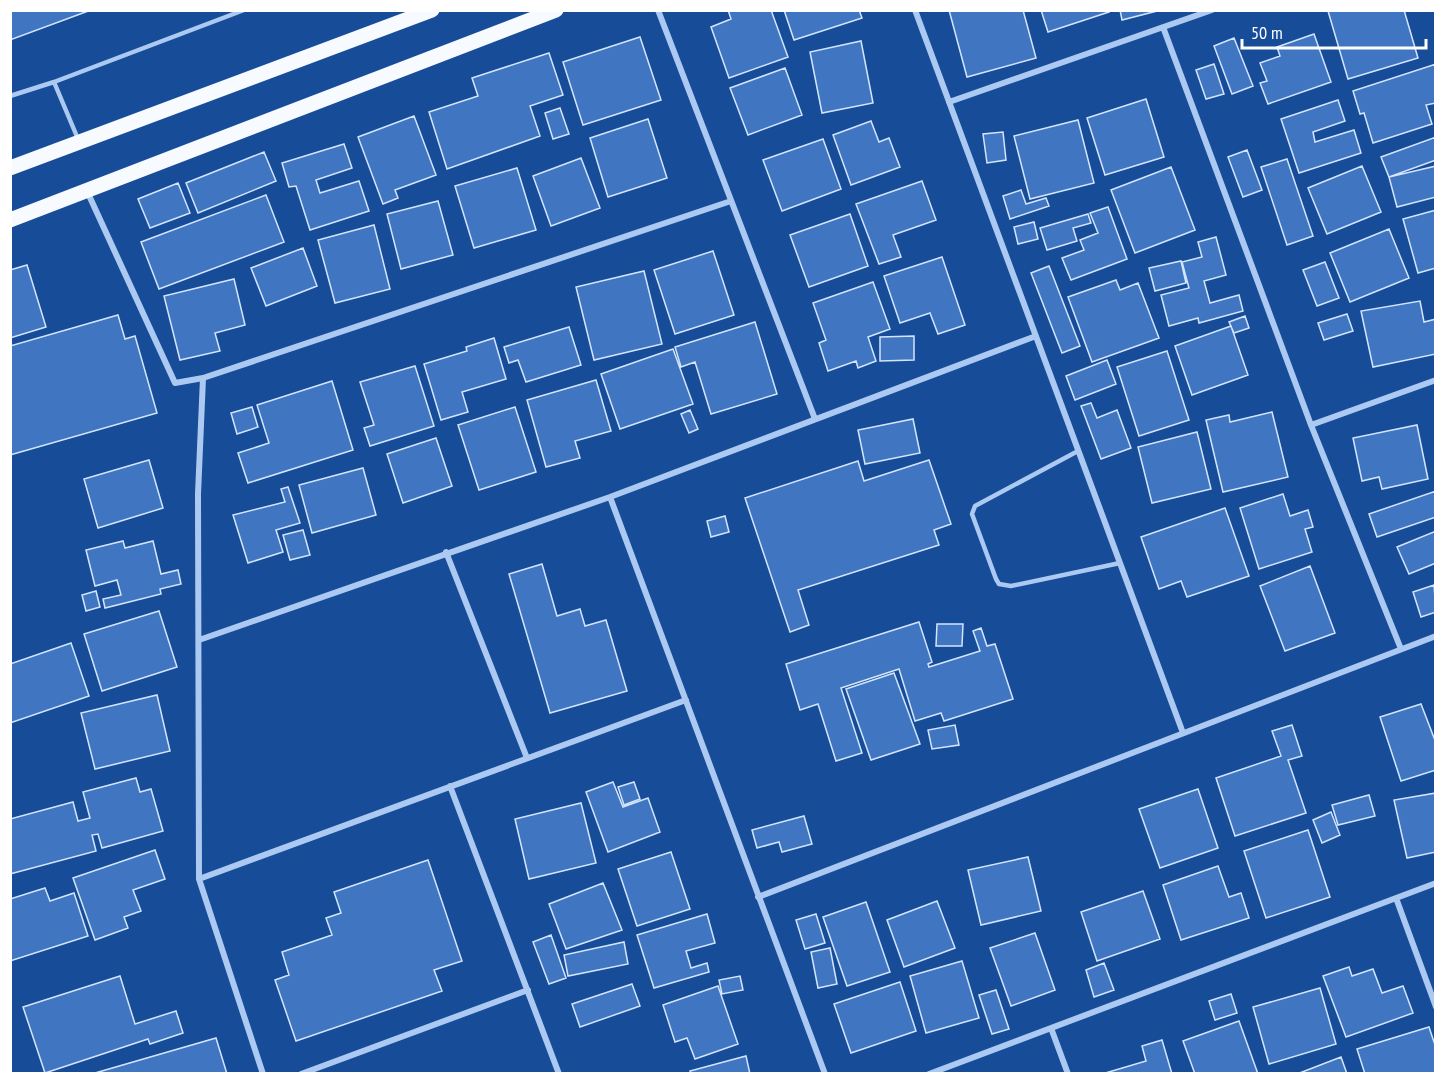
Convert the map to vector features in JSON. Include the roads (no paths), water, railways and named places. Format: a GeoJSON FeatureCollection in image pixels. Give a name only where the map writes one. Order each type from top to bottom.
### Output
{"type":"FeatureCollection","features":[{"type":"Feature","properties":{"kind":"main road"},"geometry":{"type":"LineString","coordinates":[[10,168],[432,10]]}},
{"type":"Feature","properties":{"kind":"main road"},"geometry":{"type":"LineString","coordinates":[[10,220],[556,10]]}},
{"type":"Feature","properties":{"kind":"street"},"geometry":{"type":"LineString","coordinates":[[658,10],[815,419]]}},
{"type":"Feature","properties":{"kind":"street"},"geometry":{"type":"LineString","coordinates":[[915,10],[1183,733]]}},
{"type":"Feature","properties":{"kind":"street"},"geometry":{"type":"LineString","coordinates":[[949,102],[1212,10]]}},
{"type":"Feature","properties":{"kind":"street"},"geometry":{"type":"LineString","coordinates":[[1163,27],[1311,425],[1401,649]]}},
{"type":"Feature","properties":{"kind":"street"},"geometry":{"type":"LineString","coordinates":[[87,191],[175,383],[203,378],[731,201]]}},
{"type":"Feature","properties":{"kind":"street"},"geometry":{"type":"LineString","coordinates":[[199,640],[446,552],[610,497],[1036,336]]}},
{"type":"Feature","properties":{"kind":"street"},"geometry":{"type":"LineString","coordinates":[[203,378],[198,494],[199,879],[263,1074]]}},
{"type":"Feature","properties":{"kind":"street"},"geometry":{"type":"LineString","coordinates":[[1311,425],[1436,380]]}},
{"type":"Feature","properties":{"kind":"street"},"geometry":{"type":"LineString","coordinates":[[610,497],[825,1074]]}},
{"type":"Feature","properties":{"kind":"street"},"geometry":{"type":"LineString","coordinates":[[446,552],[527,758]]}},
{"type":"Feature","properties":{"kind":"street"},"geometry":{"type":"LineString","coordinates":[[758,897],[1436,636]]}},
{"type":"Feature","properties":{"kind":"street"},"geometry":{"type":"LineString","coordinates":[[199,879],[686,700]]}},
{"type":"Feature","properties":{"kind":"street"},"geometry":{"type":"LineString","coordinates":[[450,786],[560,1074]]}},
{"type":"Feature","properties":{"kind":"street"},"geometry":{"type":"LineString","coordinates":[[930,1074],[1436,883]]}},
{"type":"Feature","properties":{"kind":"street"},"geometry":{"type":"LineString","coordinates":[[1396,898],[1436,1007]]}},
{"type":"Feature","properties":{"kind":"street"},"geometry":{"type":"LineString","coordinates":[[302,1074],[528,990]]}},
{"type":"Feature","properties":{"kind":"street"},"geometry":{"type":"LineString","coordinates":[[1051,1028],[1068,1074]]}},
{"type":"Feature","properties":{"kind":"lane"},"geometry":{"type":"LineString","coordinates":[[10,96],[54,82],[244,10]]}},
{"type":"Feature","properties":{"kind":"lane"},"geometry":{"type":"LineString","coordinates":[[54,82],[79,142]]}},
{"type":"Feature","properties":{"kind":"lane"},"geometry":{"type":"LineString","coordinates":[[1078,451],[975,506],[972,514],[992,568],[999,584],[1011,586],[1120,563]]}}]}
